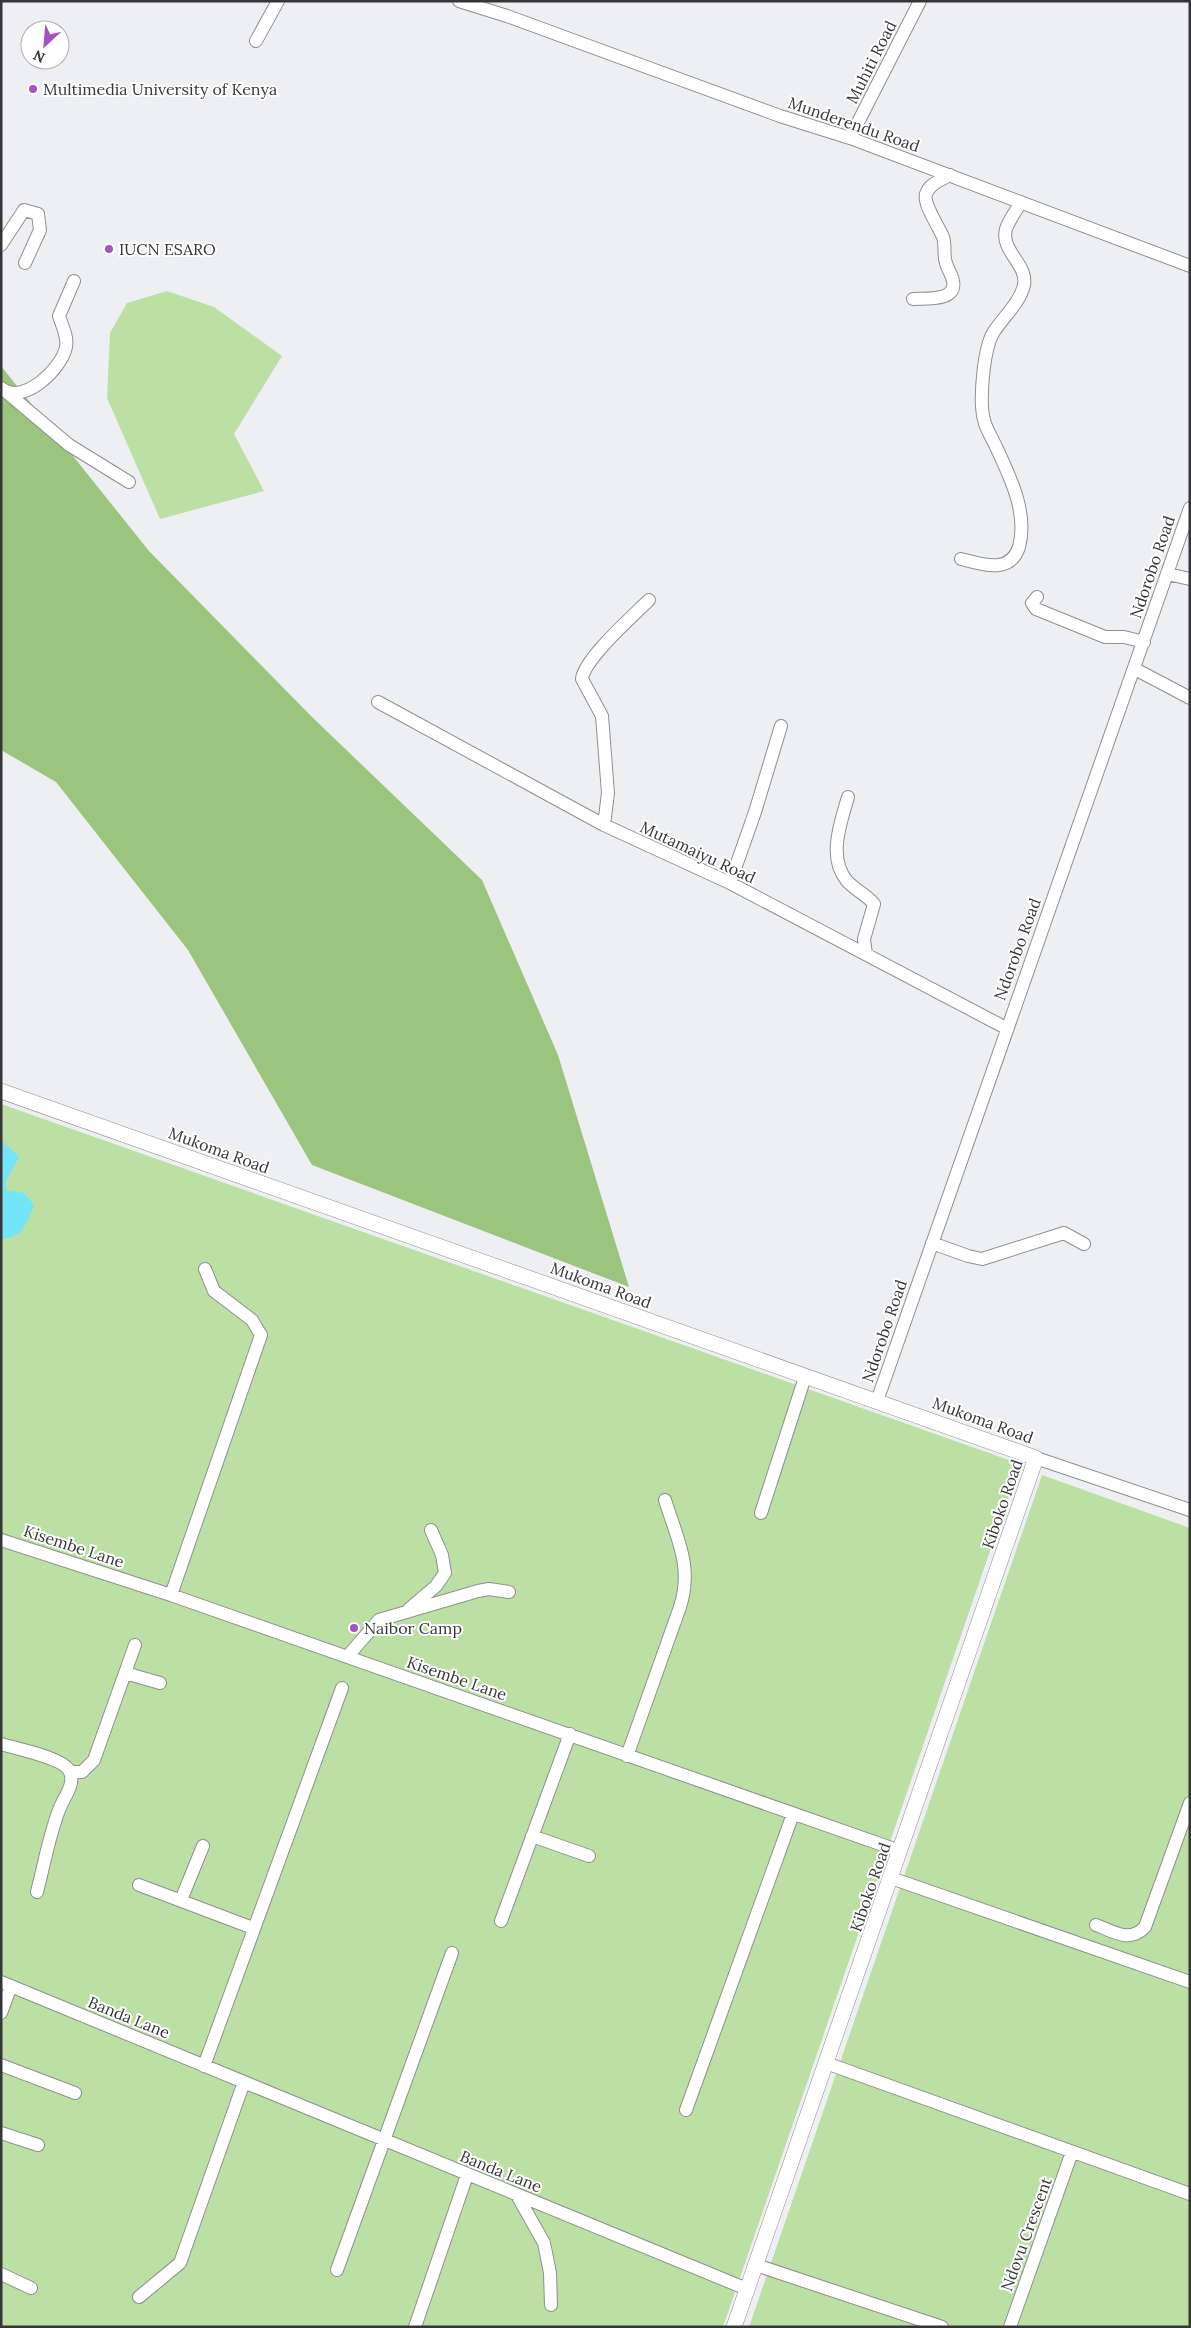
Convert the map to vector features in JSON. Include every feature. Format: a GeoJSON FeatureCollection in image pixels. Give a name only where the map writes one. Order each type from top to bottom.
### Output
{"type":"FeatureCollection","features":[{"type":"Feature","properties":{"kind":"street"},"geometry":{"type":"LineString","coordinates":[[256,41],[278,1]]}},
{"type":"Feature","properties":{"kind":"street","name":"Munderendu Road"},"geometry":{"type":"LineString","coordinates":[[459,1],[507,16],[780,116],[850,138],[1190,266]]}},
{"type":"Feature","properties":{"kind":"street","name":"Muhiti Road"},"geometry":{"type":"LineString","coordinates":[[850,138],[920,1]]}},
{"type":"Feature","properties":{"kind":"street"},"geometry":{"type":"LineString","coordinates":[[913,299],[940,298],[947,296],[953,288],[954,282],[946,263],[943,238],[928,207],[926,195],[934,184],[950,175]]}},
{"type":"Feature","properties":{"kind":"street"},"geometry":{"type":"LineString","coordinates":[[960,559],[989,567],[999,566],[1014,557],[1021,539],[1021,514],[1007,469],[984,426],[982,395],[990,340],[1017,300],[1024,286],[1021,268],[1010,252],[1005,238],[1006,228],[1021,202]]}},
{"type":"Feature","properties":{"kind":"street"},"geometry":{"type":"LineString","coordinates":[[1,245],[24,210],[38,214],[40,230],[25,263]]}},
{"type":"Feature","properties":{"kind":"street"},"geometry":{"type":"LineString","coordinates":[[3,389],[18,392],[30,389],[52,373],[61,361],[67,340],[59,316],[74,281]]}},
{"type":"Feature","properties":{"kind":"street"},"geometry":{"type":"LineString","coordinates":[[3,389],[68,445],[129,482]]}},
{"type":"Feature","properties":{"kind":"street","name":"Ndorobo Road"},"geometry":{"type":"LineString","coordinates":[[877,1401],[1006,1028],[1190,508]]}},
{"type":"Feature","properties":{"kind":"street"},"geometry":{"type":"LineString","coordinates":[[1167,574],[1190,579]]}},
{"type":"Feature","properties":{"kind":"street"},"geometry":{"type":"LineString","coordinates":[[1037,597],[1032,603],[1036,609],[1105,637],[1124,637],[1144,642]]}},
{"type":"Feature","properties":{"kind":"street"},"geometry":{"type":"LineString","coordinates":[[604,825],[608,793],[602,716],[582,679],[582,674],[587,665],[606,644],[649,600]]}},
{"type":"Feature","properties":{"kind":"street"},"geometry":{"type":"LineString","coordinates":[[1134,669],[1190,698]]}},
{"type":"Feature","properties":{"kind":"street","name":"Mutamaiyu Road"},"geometry":{"type":"LineString","coordinates":[[378,702],[604,825],[730,883],[1006,1028]]}},
{"type":"Feature","properties":{"kind":"street"},"geometry":{"type":"LineString","coordinates":[[730,883],[755,812],[781,726]]}},
{"type":"Feature","properties":{"kind":"street"},"geometry":{"type":"LineString","coordinates":[[848,797],[837,842],[838,858],[845,879],[874,904],[864,939],[866,954]]}},
{"type":"Feature","properties":{"kind":"street","name":"Mukoma Road"},"geometry":{"type":"LineString","coordinates":[[1,1091],[1036,1458],[1190,1510]]}},
{"type":"Feature","properties":{"kind":"street"},"geometry":{"type":"LineString","coordinates":[[932,1243],[982,1259],[1064,1233],[1084,1244]]}},
{"type":"Feature","properties":{"kind":"street"},"geometry":{"type":"LineString","coordinates":[[171,1595],[261,1335],[252,1320],[214,1291],[205,1269]]}},
{"type":"Feature","properties":{"kind":"street"},"geometry":{"type":"LineString","coordinates":[[761,1513],[806,1376]]}},
{"type":"Feature","properties":{"kind":"street","name":"Kiboko Road"},"geometry":{"type":"LineString","coordinates":[[734,2327],[1036,1458]]}},
{"type":"Feature","properties":{"kind":"street"},"geometry":{"type":"LineString","coordinates":[[627,1756],[680,1607],[686,1582],[686,1565],[665,1500]]}},
{"type":"Feature","properties":{"kind":"street"},"geometry":{"type":"LineString","coordinates":[[405,1612],[436,1586],[445,1573],[442,1555],[431,1530]]}},
{"type":"Feature","properties":{"kind":"street","name":"Kisembe Lane"},"geometry":{"type":"LineString","coordinates":[[1,1540],[171,1595],[570,1734],[627,1756],[900,1852]]}},
{"type":"Feature","properties":{"kind":"street"},"geometry":{"type":"LineString","coordinates":[[347,1657],[375,1622],[478,1591],[489,1589],[509,1592]]}},
{"type":"Feature","properties":{"kind":"street"},"geometry":{"type":"LineString","coordinates":[[1,1744],[58,1761],[70,1772],[82,1772],[94,1760],[135,1645]]}},
{"type":"Feature","properties":{"kind":"street"},"geometry":{"type":"LineString","coordinates":[[125,1673],[160,1683]]}},
{"type":"Feature","properties":{"kind":"street"},"geometry":{"type":"LineString","coordinates":[[204,2066],[342,1688]]}},
{"type":"Feature","properties":{"kind":"street"},"geometry":{"type":"LineString","coordinates":[[501,1922],[570,1734]]}},
{"type":"Feature","properties":{"kind":"street"},"geometry":{"type":"LineString","coordinates":[[37,1892],[59,1810],[70,1785],[70,1772]]}},
{"type":"Feature","properties":{"kind":"street"},"geometry":{"type":"LineString","coordinates":[[1096,1925],[1128,1937],[1138,1934],[1144,1927],[1190,1803]]}},
{"type":"Feature","properties":{"kind":"street"},"geometry":{"type":"LineString","coordinates":[[686,2110],[793,1814]]}},
{"type":"Feature","properties":{"kind":"street"},"geometry":{"type":"LineString","coordinates":[[532,1836],[589,1856]]}},
{"type":"Feature","properties":{"kind":"street"},"geometry":{"type":"LineString","coordinates":[[181,1900],[203,1846]]}},
{"type":"Feature","properties":{"kind":"street"},"geometry":{"type":"LineString","coordinates":[[891,1878],[1190,1982]]}},
{"type":"Feature","properties":{"kind":"street"},"geometry":{"type":"LineString","coordinates":[[139,1885],[253,1928]]}},
{"type":"Feature","properties":{"kind":"street"},"geometry":{"type":"LineString","coordinates":[[337,2270],[452,1953]]}},
{"type":"Feature","properties":{"kind":"street"},"geometry":{"type":"LineString","coordinates":[[1,2012],[6,1984]]}},
{"type":"Feature","properties":{"kind":"street","name":"Banda Lane"},"geometry":{"type":"LineString","coordinates":[[6,1984],[747,2289]]}},
{"type":"Feature","properties":{"kind":"street"},"geometry":{"type":"LineString","coordinates":[[826,2063],[1190,2194]]}},
{"type":"Feature","properties":{"kind":"street"},"geometry":{"type":"LineString","coordinates":[[1,2066],[75,2093]]}},
{"type":"Feature","properties":{"kind":"street"},"geometry":{"type":"LineString","coordinates":[[139,2297],[180,2263],[244,2082]]}},
{"type":"Feature","properties":{"kind":"street"},"geometry":{"type":"LineString","coordinates":[[1,2133],[38,2145]]}},
{"type":"Feature","properties":{"kind":"street","name":"Ndovu Crescent"},"geometry":{"type":"LineString","coordinates":[[1010,2327],[1072,2152]]}},
{"type":"Feature","properties":{"kind":"street"},"geometry":{"type":"LineString","coordinates":[[415,2327],[468,2174]]}},
{"type":"Feature","properties":{"kind":"street"},"geometry":{"type":"LineString","coordinates":[[517,2195],[544,2243],[550,2273],[551,2305]]}},
{"type":"Feature","properties":{"kind":"street"},"geometry":{"type":"LineString","coordinates":[[756,2265],[942,2327]]}},
{"type":"Feature","properties":{"kind":"street"},"geometry":{"type":"LineString","coordinates":[[1,2274],[30,2288]]}},
{"type":"Feature","properties":{"kind":"green space"},"geometry":{"type":"Polygon","coordinates":[[[167,291],[214,307],[282,356],[234,434],[264,491],[160,519],[107,398],[110,333],[127,303],[167,291]]]}},
{"type":"Feature","properties":{"kind":"green space"},"geometry":{"type":"Polygon","coordinates":[[[1,366],[149,551],[312,717],[482,880],[558,1055],[629,1287],[312,1165],[188,950],[56,782],[1,750],[1,366]]]}},
{"type":"Feature","properties":{"kind":"green space"},"geometry":{"type":"Polygon","coordinates":[[[1,1104],[1020,1464],[723,2327],[1,2327],[1,1104]]]}},
{"type":"Feature","properties":{"kind":"green space"},"geometry":{"type":"Polygon","coordinates":[[[1042,1475],[1190,1528],[1190,2327],[749,2327],[1042,1475]]]}},
{"type":"Feature","properties":{"kind":"water"},"geometry":{"type":"Polygon","coordinates":[[[1,1140],[19,1157],[6,1181],[6,1190],[24,1193],[34,1205],[19,1233],[9,1238],[1,1239],[1,1140]]]}},
{"type":"Feature","properties":{"kind":"place","name":"Multimedia University of Kenya"},"geometry":{"type":"Point","coordinates":[33,89]}},
{"type":"Feature","properties":{"kind":"place","name":"IUCN ESARO"},"geometry":{"type":"Point","coordinates":[109,249]}},
{"type":"Feature","properties":{"kind":"place","name":"Naibor Camp"},"geometry":{"type":"Point","coordinates":[354,1628]}}]}
